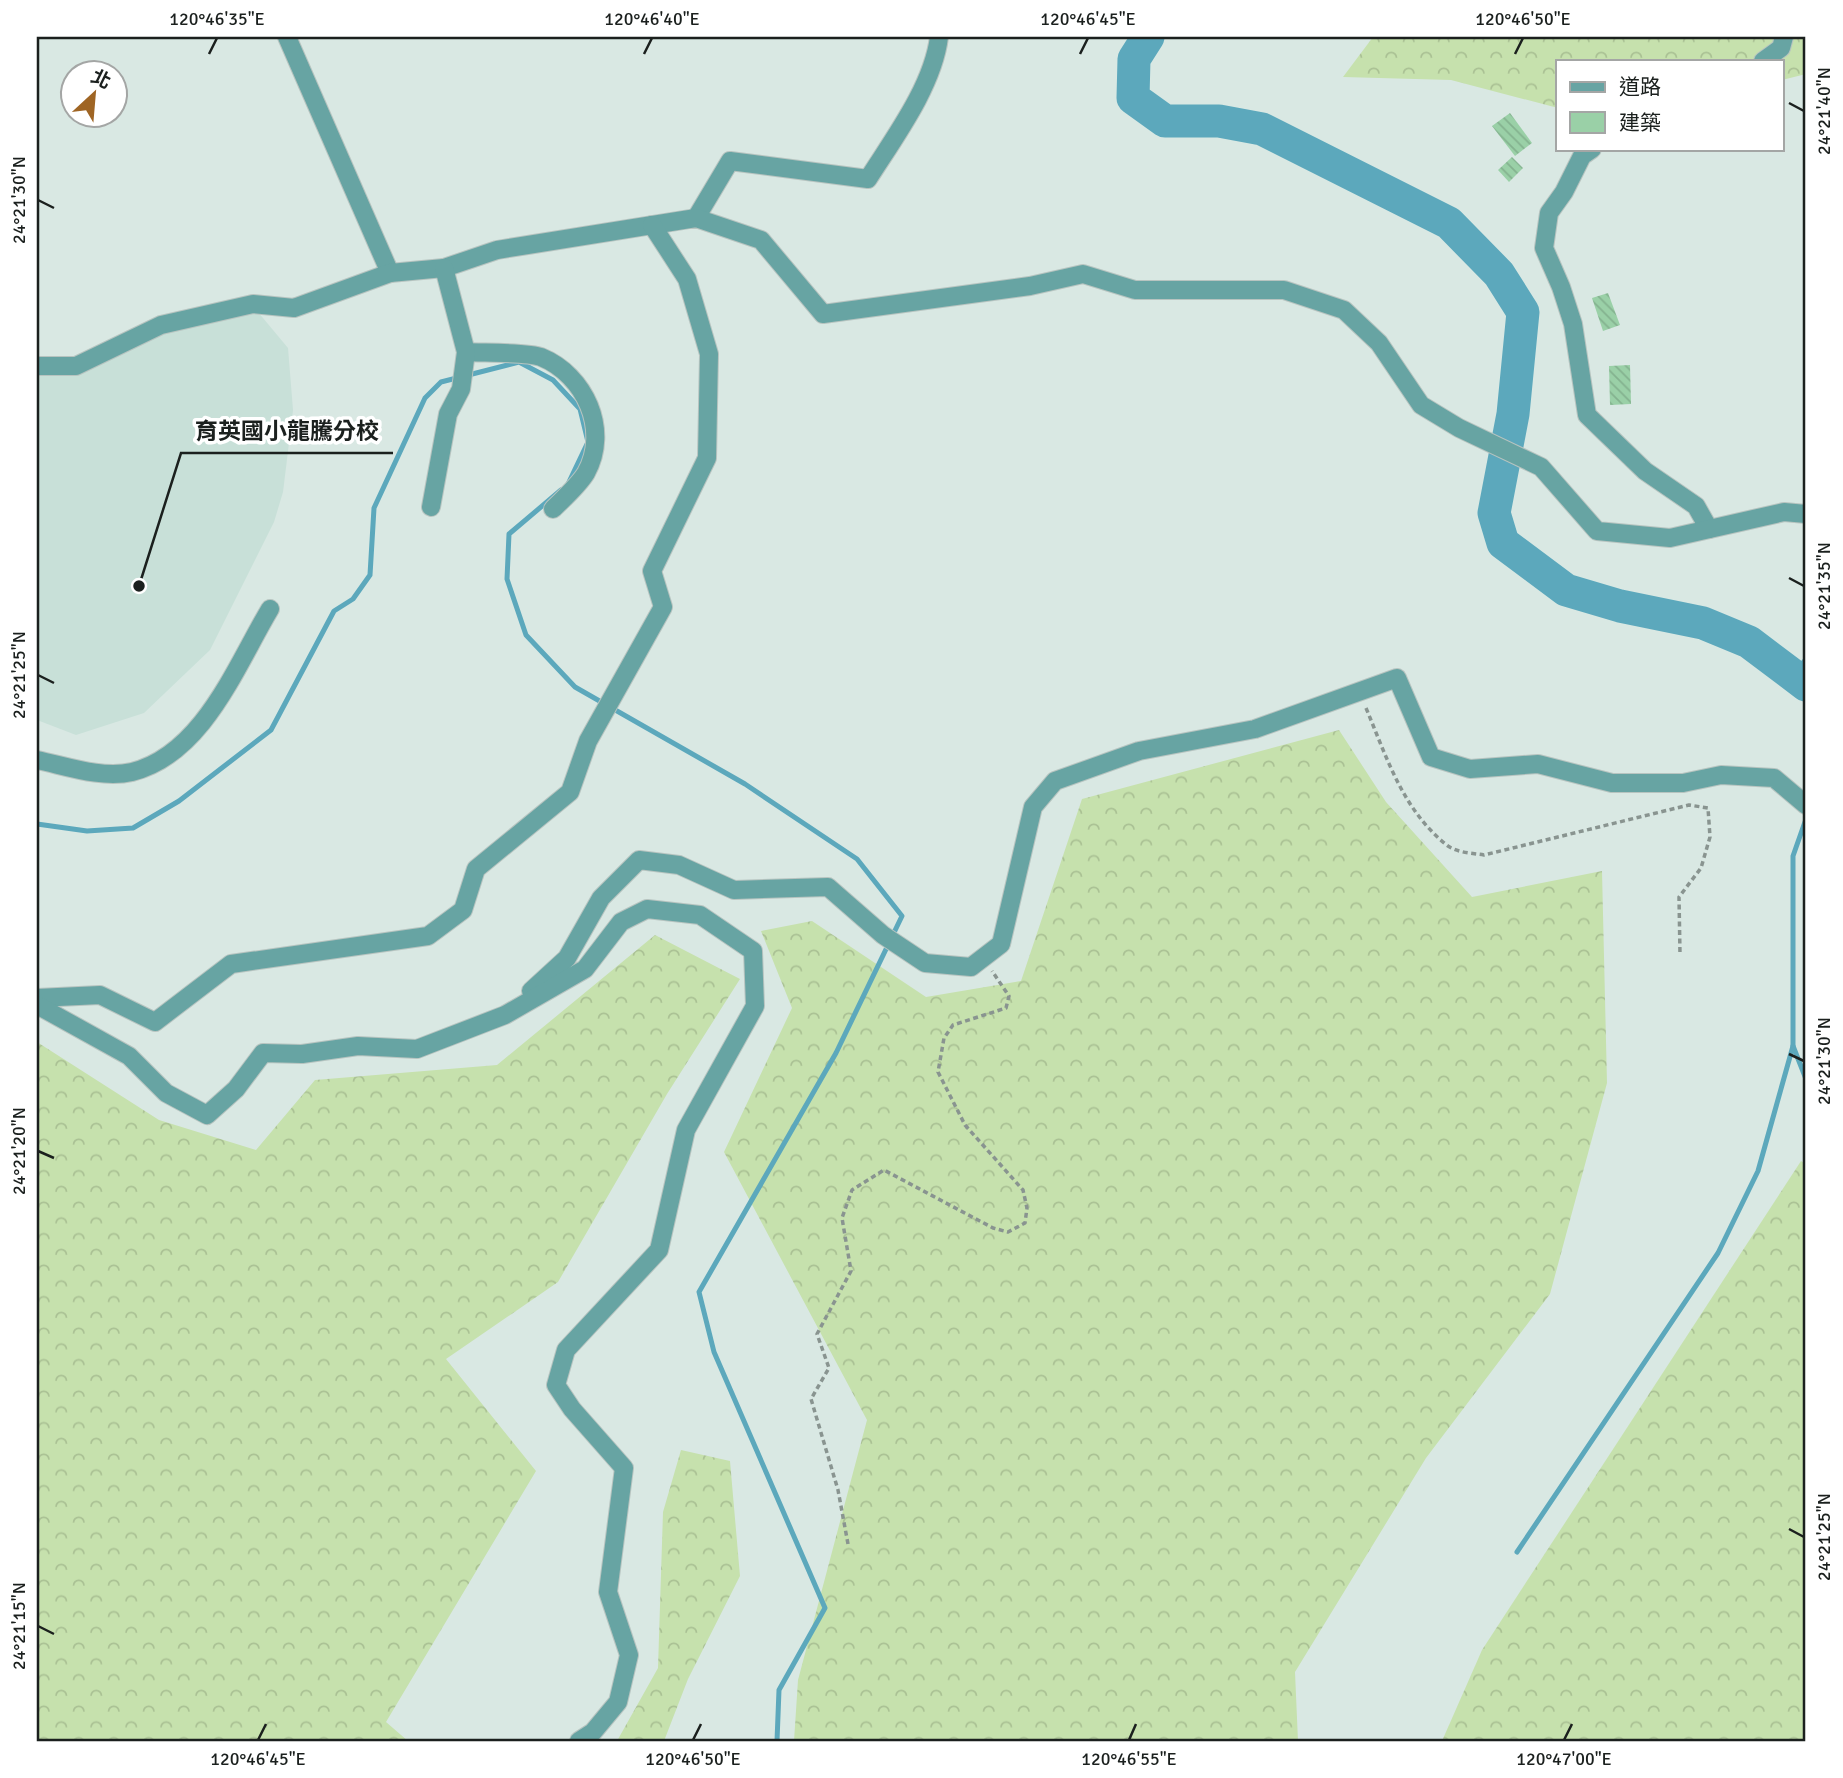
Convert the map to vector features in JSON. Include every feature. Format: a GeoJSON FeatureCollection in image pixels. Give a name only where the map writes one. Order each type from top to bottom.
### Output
{"type":"FeatureCollection","features":[{"type":"Feature","properties":{"kind":"street"},"geometry":{"type":"LineString","coordinates":[[287,37],[390,273]]}},
{"type":"Feature","properties":{"kind":"street"},"geometry":{"type":"LineString","coordinates":[[696,218],[730,161],[867,179],[909,116],[937,50],[939,37]]}},
{"type":"Feature","properties":{"kind":"street"},"geometry":{"type":"LineString","coordinates":[[1764,60],[1781,48],[1784,37]]}},
{"type":"Feature","properties":{"kind":"street"},"geometry":{"type":"LineString","coordinates":[[1591,150],[1582,156],[1564,192],[1549,213],[1544,248],[1573,324],[1587,415],[1645,471],[1696,506],[1709,529]]}},
{"type":"Feature","properties":{"kind":"street"},"geometry":{"type":"LineString","coordinates":[[37,366],[76,366],[160,325],[253,304],[295,308],[390,273],[444,268],[496,250],[696,218],[761,240],[823,314],[1030,286],[1083,274],[1135,290],[1284,290],[1344,310],[1379,343],[1421,405],[1459,428],[1541,467],[1597,531],[1670,538],[1784,512],[1806,513]]}},
{"type":"Feature","properties":{"kind":"street"},"geometry":{"type":"LineString","coordinates":[[37,998],[100,995],[155,1022],[231,964],[428,936],[463,910],[476,869],[570,792],[588,741],[663,607],[652,571],[707,458],[709,354],[687,279],[652,225]]}},
{"type":"Feature","properties":{"kind":"street"},"geometry":{"type":"LineString","coordinates":[[431,507],[448,414],[461,389],[466,352],[444,268]]}},
{"type":"Feature","properties":{"kind":"street"},"geometry":{"type":"LineString","coordinates":[[466,352],[540,356],[574,378],[586,394],[595,435],[595,452],[585,474],[553,509]]}},
{"type":"Feature","properties":{"kind":"street"},"geometry":{"type":"LineString","coordinates":[[37,760],[100,773],[131,772],[167,756],[204,721],[270,609]]}},
{"type":"Feature","properties":{"kind":"street"},"geometry":{"type":"LineString","coordinates":[[505,1015],[567,958],[601,898],[639,860],[679,865],[734,890],[828,887],[883,935],[925,963],[971,967],[1001,944],[1033,807],[1055,781],[1139,751],[1255,729],[1397,678],[1430,757],[1470,769],[1538,764],[1612,783],[1683,783],[1721,775],[1774,778],[1806,804]]}},
{"type":"Feature","properties":{"kind":"street"},"geometry":{"type":"LineString","coordinates":[[37,1005],[130,1056],[166,1093],[207,1115],[236,1089],[263,1053],[302,1054],[358,1046],[417,1049],[505,1015],[585,969],[621,922],[647,909],[700,915],[753,951],[755,1006],[686,1130],[659,1250],[566,1350],[556,1385],[572,1409],[624,1468],[608,1592],[629,1655],[618,1702],[593,1731],[579,1741]]}},
{"type":"Feature","properties":{"kind":"path"},"geometry":{"type":"LineString","coordinates":[[1360,692],[1402,795],[1449,846],[1462,852],[1484,855],[1689,805],[1708,808],[1710,837],[1701,868],[1679,897],[1680,954]]}},
{"type":"Feature","properties":{"kind":"path"},"geometry":{"type":"LineString","coordinates":[[848,1544],[838,1490],[811,1399],[829,1368],[817,1334],[851,1271],[842,1218],[852,1190],[884,1170],[993,1228],[1009,1232],[1025,1223],[1027,1208],[1023,1190],[965,1125],[938,1072],[944,1038],[953,1026],[1006,1008],[1009,996],[982,959]]}},
{"type":"Feature","properties":{"kind":"shaded area"},"geometry":{"type":"Polygon","coordinates":[[[258,312],[288,348],[293,410],[283,492],[274,522],[210,650],[144,713],[76,735],[37,720],[37,374],[160,320],[258,312]]]}},
{"type":"Feature","properties":{"kind":"green space"},"geometry":{"type":"Polygon","coordinates":[[[1373,37],[1806,37],[1806,74],[1784,80],[1784,60],[1556,60],[1556,107],[1451,80],[1343,77],[1373,37]]]}},
{"type":"Feature","properties":{"kind":"green space"},"geometry":{"type":"Polygon","coordinates":[[[1339,730],[1386,802],[1472,897],[1602,871],[1607,1083],[1550,1294],[1426,1458],[1295,1672],[1298,1741],[794,1741],[798,1680],[867,1420],[724,1152],[792,1008],[761,931],[812,921],[926,997],[1021,981],[1082,799],[1339,730]]]}},
{"type":"Feature","properties":{"kind":"green space"},"geometry":{"type":"Polygon","coordinates":[[[655,935],[740,979],[667,1094],[558,1282],[446,1359],[536,1471],[386,1722],[408,1741],[37,1741],[37,1042],[159,1120],[256,1150],[315,1080],[497,1065],[655,935]]]}},
{"type":"Feature","properties":{"kind":"green space"},"geometry":{"type":"Polygon","coordinates":[[[1801,1161],[1806,1164],[1806,1741],[1442,1741],[1482,1650],[1801,1161]]]}},
{"type":"Feature","properties":{"kind":"green space"},"geometry":{"type":"Polygon","coordinates":[[[681,1450],[730,1461],[740,1576],[688,1679],[664,1741],[617,1741],[658,1668],[663,1512],[681,1450]]]}},
{"type":"Feature","properties":{"kind":"building"},"geometry":{"type":"Polygon","coordinates":[[[1510,113],[1532,143],[1515,156],[1492,126],[1510,113]]]}},
{"type":"Feature","properties":{"kind":"building"},"geometry":{"type":"Polygon","coordinates":[[[1512,157],[1523,168],[1509,182],[1498,170],[1512,157]]]}},
{"type":"Feature","properties":{"kind":"building"},"geometry":{"type":"Polygon","coordinates":[[[1608,293],[1620,325],[1603,331],[1592,298],[1608,293]]]}},
{"type":"Feature","properties":{"kind":"building"},"geometry":{"type":"Polygon","coordinates":[[[1630,365],[1631,404],[1610,405],[1609,366],[1630,365]]]}},
{"type":"Feature","properties":{"kind":"waterway"},"geometry":{"type":"LineString","coordinates":[[1148,37],[1134,59],[1133,98],[1165,121],[1219,121],[1262,129],[1449,223],[1499,274],[1523,312],[1513,414],[1494,513],[1503,543],[1566,590],[1620,606],[1703,623],[1749,642],[1806,685]]}},
{"type":"Feature","properties":{"kind":"waterway"},"geometry":{"type":"LineString","coordinates":[[37,824],[87,831],[133,828],[179,801],[271,730],[334,611],[353,599],[370,575],[374,508],[425,398],[441,382],[519,362],[553,380],[580,409],[588,442],[568,484]]}},
{"type":"Feature","properties":{"kind":"waterway"},"geometry":{"type":"LineString","coordinates":[[561,490],[509,534],[507,579],[526,635],[575,687],[745,784],[857,859],[902,916],[836,1053],[699,1292],[714,1352],[825,1608],[779,1690],[777,1741]]}},
{"type":"Feature","properties":{"kind":"waterway"},"geometry":{"type":"LineString","coordinates":[[1793,675],[1806,659]]}},
{"type":"Feature","properties":{"kind":"waterway"},"geometry":{"type":"LineString","coordinates":[[1517,1552],[1718,1253],[1758,1171],[1793,1046],[1793,856],[1806,819]]}},
{"type":"Feature","properties":{"kind":"waterway"},"geometry":{"type":"LineString","coordinates":[[1793,1046],[1806,1079]]}},
{"type":"Feature","properties":{"kind":"place","name":"育英國小龍騰分校"},"geometry":{"type":"Point","coordinates":[139,586]}}]}
